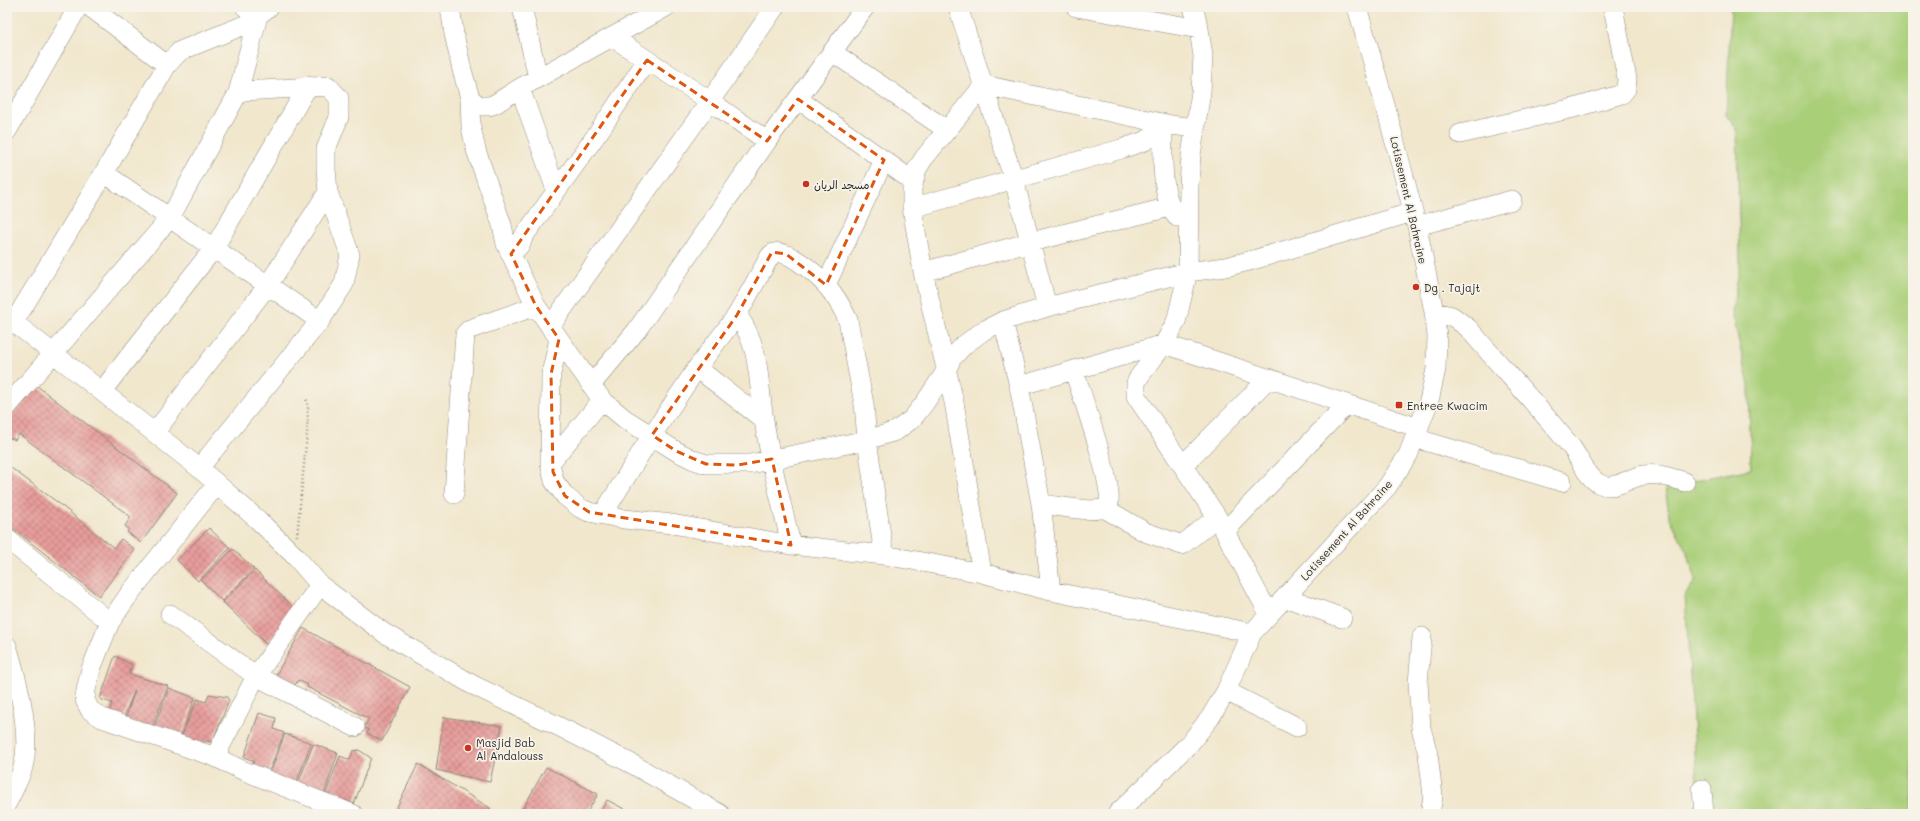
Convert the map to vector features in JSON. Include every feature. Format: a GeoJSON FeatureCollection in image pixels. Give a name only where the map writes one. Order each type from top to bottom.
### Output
{"type":"FeatureCollection","features":[{"type":"Feature","properties":{"kind":"street"},"geometry":{"type":"LineString","coordinates":[[7,131],[78,7]]}},
{"type":"Feature","properties":{"kind":"street"},"geometry":{"type":"LineString","coordinates":[[90,7],[166,65]]}},
{"type":"Feature","properties":{"kind":"street"},"geometry":{"type":"LineString","coordinates":[[450,7],[454,34],[470,98],[471,126],[476,150],[502,225],[506,244],[512,254],[516,268],[536,306],[596,393],[625,419],[676,451],[706,464],[738,465],[867,440],[896,431],[909,422],[924,404],[946,371],[952,358],[964,345],[983,331],[1003,321],[1047,307],[1188,272],[1225,267],[1415,219],[1512,200]]}},
{"type":"Feature","properties":{"kind":"street"},"geometry":{"type":"LineString","coordinates":[[522,7],[538,78]]}},
{"type":"Feature","properties":{"kind":"street"},"geometry":{"type":"LineString","coordinates":[[470,98],[479,106],[489,106],[666,7]]}},
{"type":"Feature","properties":{"kind":"street"},"geometry":{"type":"LineString","coordinates":[[775,7],[554,333],[551,374],[550,464],[554,481],[565,496],[580,508],[624,519],[672,524],[791,545],[884,555],[982,573],[1051,591],[1252,633]]}},
{"type":"Feature","properties":{"kind":"street"},"geometry":{"type":"LineString","coordinates":[[550,464],[637,330],[767,141],[865,7]]}},
{"type":"Feature","properties":{"kind":"street"},"geometry":{"type":"LineString","coordinates":[[958,7],[1014,180],[1047,307]]}},
{"type":"Feature","properties":{"kind":"street"},"geometry":{"type":"LineString","coordinates":[[1076,7],[1117,11],[1199,29]]}},
{"type":"Feature","properties":{"kind":"street"},"geometry":{"type":"LineString","coordinates":[[1193,7],[1202,46],[1203,72],[1189,186],[1188,272],[1176,322],[1164,344],[1139,377],[1136,383],[1136,396],[1221,524],[1269,614]]}},
{"type":"Feature","properties":{"kind":"street","name":"Lotissement Al Bahraine"},"geometry":{"type":"LineString","coordinates":[[1117,814],[1190,743],[1210,718],[1226,691],[1252,633],[1387,487],[1408,455],[1428,401],[1436,369],[1437,336],[1434,312],[1415,219],[1388,112],[1357,7]]}},
{"type":"Feature","properties":{"kind":"street"},"geometry":{"type":"LineString","coordinates":[[1460,134],[1588,104],[1622,94],[1626,89],[1626,72],[1613,7]]}},
{"type":"Feature","properties":{"kind":"street"},"geometry":{"type":"LineString","coordinates":[[257,10],[242,27],[180,51],[166,65],[104,173],[10,320],[155,432],[199,468],[258,520],[295,556],[320,585],[384,634],[474,685],[568,730],[692,807],[720,814]]}},
{"type":"Feature","properties":{"kind":"street"},"geometry":{"type":"LineString","coordinates":[[7,407],[170,218],[229,107],[238,93],[257,10]]}},
{"type":"Feature","properties":{"kind":"street"},"geometry":{"type":"LineString","coordinates":[[612,37],[710,101],[767,141]]}},
{"type":"Feature","properties":{"kind":"street"},"geometry":{"type":"LineString","coordinates":[[832,52],[947,130]]}},
{"type":"Feature","properties":{"kind":"street"},"geometry":{"type":"LineString","coordinates":[[512,254],[520,245],[524,236],[647,60]]}},
{"type":"Feature","properties":{"kind":"street"},"geometry":{"type":"LineString","coordinates":[[984,85],[1167,128],[1195,128]]}},
{"type":"Feature","properties":{"kind":"street"},"geometry":{"type":"LineString","coordinates":[[982,573],[959,429],[923,272],[912,208],[914,182],[917,169],[924,158],[984,85]]}},
{"type":"Feature","properties":{"kind":"street"},"geometry":{"type":"LineString","coordinates":[[199,468],[320,321],[344,284],[350,255],[328,192],[326,149],[339,117],[339,98],[328,86],[308,86],[244,91],[238,93]]}},
{"type":"Feature","properties":{"kind":"street"},"geometry":{"type":"LineString","coordinates":[[102,391],[214,248],[308,86]]}},
{"type":"Feature","properties":{"kind":"street"},"geometry":{"type":"LineString","coordinates":[[520,88],[556,190]]}},
{"type":"Feature","properties":{"kind":"street"},"geometry":{"type":"LineString","coordinates":[[798,99],[914,182]]}},
{"type":"Feature","properties":{"kind":"street"},"geometry":{"type":"LineString","coordinates":[[912,208],[1134,145],[1167,128]]}},
{"type":"Feature","properties":{"kind":"street"},"geometry":{"type":"LineString","coordinates":[[1167,128],[1164,168],[1170,207],[1176,217],[1188,223]]}},
{"type":"Feature","properties":{"kind":"street"},"geometry":{"type":"LineString","coordinates":[[826,285],[884,160]]}},
{"type":"Feature","properties":{"kind":"street"},"geometry":{"type":"LineString","coordinates":[[104,173],[320,321]]}},
{"type":"Feature","properties":{"kind":"street"},"geometry":{"type":"LineString","coordinates":[[155,432],[268,285],[328,192]]}},
{"type":"Feature","properties":{"kind":"street"},"geometry":{"type":"LineString","coordinates":[[923,272],[1031,242],[1170,207]]}},
{"type":"Feature","properties":{"kind":"street"},"geometry":{"type":"LineString","coordinates":[[603,514],[652,435],[697,368],[737,315],[770,256],[774,252],[781,252],[806,267],[826,285],[843,309],[848,320],[864,404],[867,440],[884,555]]}},
{"type":"Feature","properties":{"kind":"street"},"geometry":{"type":"LineString","coordinates":[[454,494],[465,334],[470,329],[536,306]]}},
{"type":"Feature","properties":{"kind":"street"},"geometry":{"type":"LineString","coordinates":[[1434,312],[1452,316],[1468,328],[1572,449],[1593,480],[1610,486],[1623,484],[1642,475],[1655,474],[1685,482]]}},
{"type":"Feature","properties":{"kind":"street"},"geometry":{"type":"LineString","coordinates":[[737,315],[748,333],[755,355],[761,389],[764,420],[791,545]]}},
{"type":"Feature","properties":{"kind":"street"},"geometry":{"type":"LineString","coordinates":[[1003,321],[1019,386],[1041,504],[1051,591]]}},
{"type":"Feature","properties":{"kind":"street"},"geometry":{"type":"LineString","coordinates":[[1019,386],[1164,344],[1269,378],[1346,405],[1417,433],[1562,482]]}},
{"type":"Feature","properties":{"kind":"street"},"geometry":{"type":"LineString","coordinates":[[697,368],[764,420]]}},
{"type":"Feature","properties":{"kind":"street"},"geometry":{"type":"LineString","coordinates":[[1041,504],[1083,510],[1104,508],[1108,506],[1110,500],[1108,487],[1074,371]]}},
{"type":"Feature","properties":{"kind":"street"},"geometry":{"type":"LineString","coordinates":[[1183,465],[1269,378]]}},
{"type":"Feature","properties":{"kind":"street"},"geometry":{"type":"LineString","coordinates":[[1104,508],[1145,532],[1182,545],[1221,524],[1346,405]]}},
{"type":"Feature","properties":{"kind":"street"},"geometry":{"type":"LineString","coordinates":[[217,484],[130,593],[110,622],[97,651],[89,676],[85,700],[90,710],[102,718],[215,757],[242,770],[353,814]]}},
{"type":"Feature","properties":{"kind":"street"},"geometry":{"type":"LineString","coordinates":[[7,539],[110,622]]}},
{"type":"Feature","properties":{"kind":"street"},"geometry":{"type":"LineString","coordinates":[[215,757],[256,676],[320,585]]}},
{"type":"Feature","properties":{"kind":"street"},"geometry":{"type":"LineString","coordinates":[[1285,597],[1342,618]]}},
{"type":"Feature","properties":{"kind":"street"},"geometry":{"type":"LineString","coordinates":[[170,614],[256,676],[355,727]]}},
{"type":"Feature","properties":{"kind":"street"},"geometry":{"type":"LineString","coordinates":[[1422,637],[1418,683],[1421,728],[1428,754],[1433,796],[1430,814]]}},
{"type":"Feature","properties":{"kind":"street"},"geometry":{"type":"LineString","coordinates":[[7,646],[15,672],[15,701],[25,743],[23,766],[8,796]]}},
{"type":"Feature","properties":{"kind":"street"},"geometry":{"type":"LineString","coordinates":[[1226,691],[1297,726]]}},
{"type":"Feature","properties":{"kind":"street"},"geometry":{"type":"LineString","coordinates":[[1702,789],[1704,814]]}},
{"type":"Feature","properties":{"kind":"path"},"geometry":{"type":"LineString","coordinates":[[295,556],[307,434],[308,407],[306,397]]}},
{"type":"Feature","properties":{"kind":"highlighted area"},"geometry":{"type":"Polygon","coordinates":[[[647,60],[767,141],[798,99],[884,160],[826,285],[786,254],[772,252],[737,315],[652,435],[676,451],[706,464],[738,465],[772,459],[791,545],[589,512],[565,496],[553,472],[551,374],[559,339],[536,306],[511,254],[647,60]]]}},
{"type":"Feature","properties":{"kind":"green space"},"geometry":{"type":"Polygon","coordinates":[[[1731,7],[1913,7],[1913,814],[1699,814],[1685,595],[1696,580],[1687,552],[1669,516],[1665,486],[1751,469],[1749,385],[1732,312],[1740,264],[1737,129],[1726,114],[1731,7]]]}},
{"type":"Feature","properties":{"kind":"building"},"geometry":{"type":"Polygon","coordinates":[[[33,383],[177,493],[141,543],[127,532],[129,529],[125,526],[131,517],[19,434],[15,440],[11,438],[9,440],[7,439],[7,416],[33,383]]]}},
{"type":"Feature","properties":{"kind":"building"},"geometry":{"type":"Polygon","coordinates":[[[7,465],[57,502],[114,548],[121,539],[135,550],[99,596],[7,524],[7,465]]]}},
{"type":"Feature","properties":{"kind":"building"},"geometry":{"type":"Polygon","coordinates":[[[209,528],[230,548],[198,581],[177,560],[209,528]]]}},
{"type":"Feature","properties":{"kind":"building"},"geometry":{"type":"Polygon","coordinates":[[[233,549],[254,569],[222,601],[201,580],[233,549]]]}},
{"type":"Feature","properties":{"kind":"building"},"geometry":{"type":"Polygon","coordinates":[[[255,570],[298,612],[266,644],[223,602],[255,570]]]}},
{"type":"Feature","properties":{"kind":"building"},"geometry":{"type":"Polygon","coordinates":[[[303,628],[410,687],[382,741],[367,733],[369,730],[364,727],[369,719],[307,687],[308,685],[298,680],[293,688],[273,680],[303,628]]]}},
{"type":"Feature","properties":{"kind":"building"},"geometry":{"type":"Polygon","coordinates":[[[115,656],[132,665],[129,674],[168,686],[151,730],[125,720],[135,690],[123,719],[109,713],[112,703],[100,699],[115,656]]]}},
{"type":"Feature","properties":{"kind":"building"},"geometry":{"type":"Polygon","coordinates":[[[169,688],[195,698],[179,740],[153,730],[169,688]]]}},
{"type":"Feature","properties":{"kind":"building"},"geometry":{"type":"Polygon","coordinates":[[[209,694],[227,697],[229,701],[212,742],[205,741],[200,749],[180,740],[197,699],[206,702],[209,694]]]}},
{"type":"Feature","properties":{"kind":"building"},"geometry":{"type":"Polygon","coordinates":[[[259,713],[276,718],[274,729],[284,733],[267,777],[251,770],[254,761],[244,757],[259,713]]]}},
{"type":"Feature","properties":{"kind":"building","name":"Masjid Bab Al Andalouss"},"geometry":{"type":"Polygon","coordinates":[[[444,717],[502,726],[490,782],[436,770],[444,717]]]}},
{"type":"Feature","properties":{"kind":"building"},"geometry":{"type":"Polygon","coordinates":[[[285,734],[311,743],[295,787],[269,776],[285,734]]]}},
{"type":"Feature","properties":{"kind":"building"},"geometry":{"type":"Polygon","coordinates":[[[313,744],[338,753],[323,797],[297,787],[313,744]]]}},
{"type":"Feature","properties":{"kind":"building"},"geometry":{"type":"Polygon","coordinates":[[[359,750],[371,758],[354,804],[346,800],[343,807],[324,798],[340,756],[350,760],[353,751],[359,750]]]}},
{"type":"Feature","properties":{"kind":"building"},"geometry":{"type":"Polygon","coordinates":[[[418,764],[490,808],[487,814],[401,814],[395,811],[418,764]]]}},
{"type":"Feature","properties":{"kind":"building"},"geometry":{"type":"Polygon","coordinates":[[[546,767],[598,794],[586,814],[520,814],[546,767]]]}},
{"type":"Feature","properties":{"kind":"building"},"geometry":{"type":"Polygon","coordinates":[[[607,800],[634,814],[599,814],[607,800]]]}},
{"type":"Feature","properties":{"kind":"place","name":"مسجد الريان"},"geometry":{"type":"Point","coordinates":[806,184]}},
{"type":"Feature","properties":{"kind":"place","name":"Dg . Tajajt"},"geometry":{"type":"Point","coordinates":[1416,287]}},
{"type":"Feature","properties":{"kind":"place","name":"Entree Kwacim"},"geometry":{"type":"Point","coordinates":[1399,405]}},
{"type":"Feature","properties":{"kind":"place","name":"Masjid Bab Al Andalouss"},"geometry":{"type":"Point","coordinates":[468,748]}}]}
